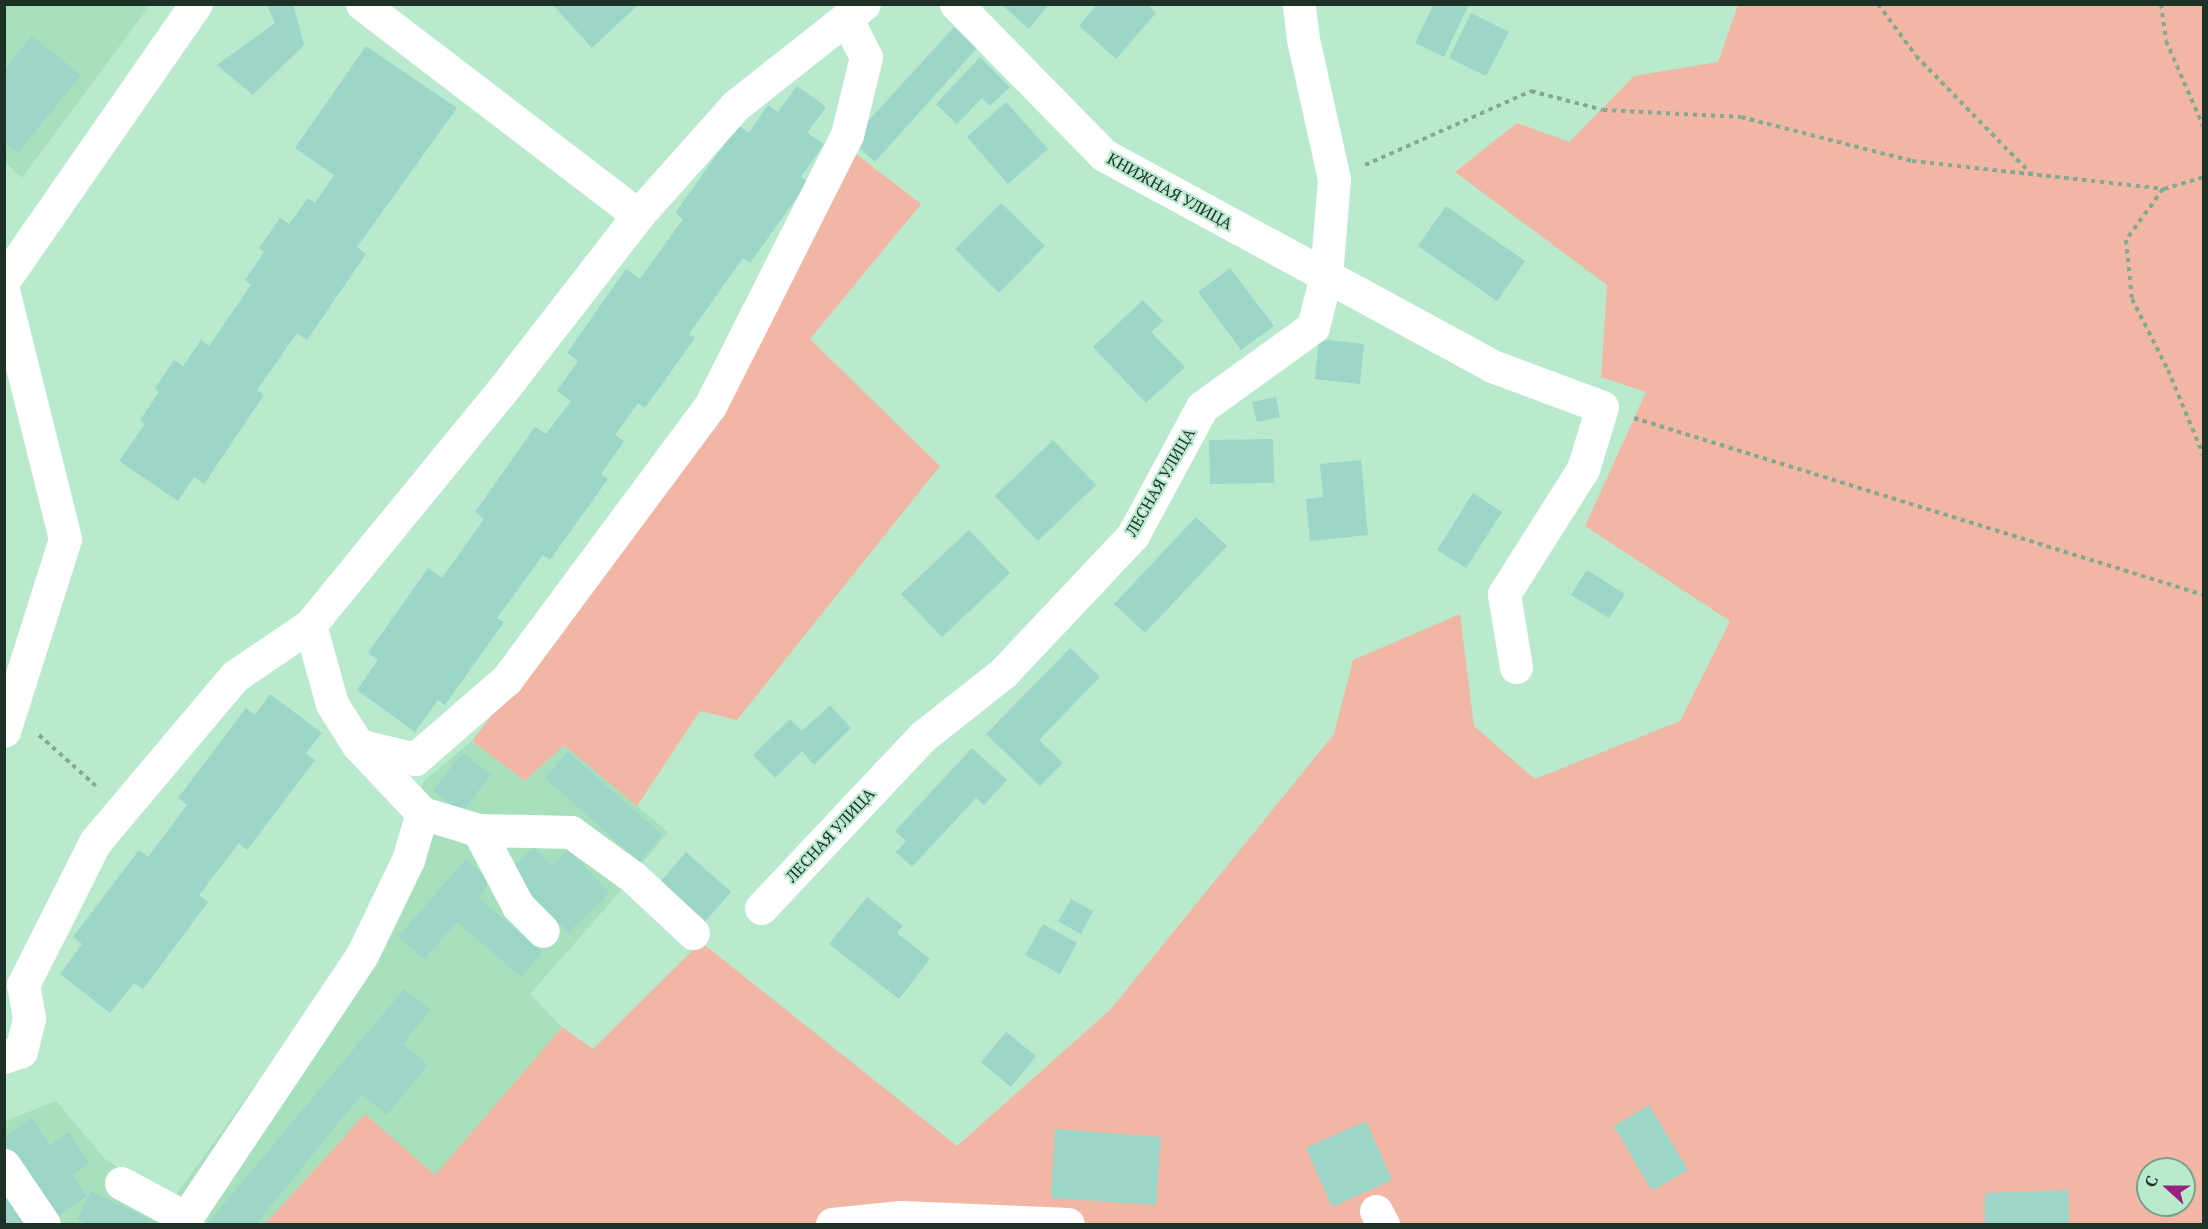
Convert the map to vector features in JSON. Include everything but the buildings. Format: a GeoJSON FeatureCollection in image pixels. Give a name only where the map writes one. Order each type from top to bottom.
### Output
{"type":"FeatureCollection","features":[{"type":"Feature","properties":{"kind":"street"},"geometry":{"type":"LineString","coordinates":[[4,280],[196,4]]}},
{"type":"Feature","properties":{"kind":"street"},"geometry":{"type":"LineString","coordinates":[[362,4],[638,215]]}},
{"type":"Feature","properties":{"kind":"street","name":"КНИЖНАЯ УЛИЦА"},"geometry":{"type":"LineString","coordinates":[[956,4],[1104,155],[1379,307],[1492,366],[1602,407]]}},
{"type":"Feature","properties":{"kind":"street","name":"ЛЕСНАЯ УЛИЦА"},"geometry":{"type":"LineString","coordinates":[[761,908],[922,737],[1003,673],[1133,535],[1202,407],[1313,327],[1326,276],[1334,179],[1303,39],[1299,4]]}},
{"type":"Feature","properties":{"kind":"street"},"geometry":{"type":"LineString","coordinates":[[4,1057],[21,1051],[29,1018],[22,985],[94,842],[235,676],[310,625],[512,380],[638,215],[735,106],[855,11],[866,57],[847,135],[710,406],[507,679],[416,759],[358,745]]}},
{"type":"Feature","properties":{"kind":"street"},"geometry":{"type":"LineString","coordinates":[[4,294],[65,539],[9,722]]}},
{"type":"Feature","properties":{"kind":"street"},"geometry":{"type":"LineString","coordinates":[[1516,667],[1504,594],[1583,469],[1602,407]]}},
{"type":"Feature","properties":{"kind":"street"},"geometry":{"type":"LineString","coordinates":[[310,625],[332,704],[358,745],[422,813],[478,830],[571,832],[633,877],[693,933]]}},
{"type":"Feature","properties":{"kind":"street"},"geometry":{"type":"LineString","coordinates":[[121,1183],[186,1218],[362,955],[408,860],[422,813]]}},
{"type":"Feature","properties":{"kind":"street"},"geometry":{"type":"LineString","coordinates":[[478,830],[518,906],[543,932]]}},
{"type":"Feature","properties":{"kind":"street"},"geometry":{"type":"LineString","coordinates":[[4,1165],[44,1224]]}},
{"type":"Feature","properties":{"kind":"street"},"geometry":{"type":"LineString","coordinates":[[832,1224],[901,1217],[1068,1224]]}},
{"type":"Feature","properties":{"kind":"path"},"geometry":{"type":"LineString","coordinates":[[1878,4],[1916,56],[2032,176]]}},
{"type":"Feature","properties":{"kind":"path"},"geometry":{"type":"LineString","coordinates":[[2161,4],[2166,41],[2204,128]]}},
{"type":"Feature","properties":{"kind":"path"},"geometry":{"type":"LineString","coordinates":[[1334,179],[1531,91],[1603,110],[1741,117],[1912,161],[2163,189],[2204,177]]}},
{"type":"Feature","properties":{"kind":"path"},"geometry":{"type":"LineString","coordinates":[[2163,189],[2126,240],[2132,299],[2168,370],[2204,457]]}},
{"type":"Feature","properties":{"kind":"path"},"geometry":{"type":"LineString","coordinates":[[1602,407],[1796,471],[2204,595]]}},
{"type":"Feature","properties":{"kind":"path"},"geometry":{"type":"LineString","coordinates":[[9,722],[122,810]]}},
{"type":"Feature","properties":{"kind":"shaded area"},"geometry":{"type":"Polygon","coordinates":[[[5,5],[150,5],[22,178],[5,162],[5,5]]]}},
{"type":"Feature","properties":{"kind":"shaded area"},"geometry":{"type":"Polygon","coordinates":[[[1738,5],[2203,5],[2203,1224],[265,1224],[365,1114],[435,1175],[562,1027],[593,1049],[701,942],[957,1146],[1110,1010],[1334,734],[1353,660],[1460,614],[1474,726],[1535,779],[1680,721],[1730,621],[1585,526],[1646,392],[1601,377],[1607,285],[1455,172],[1517,123],[1569,142],[1634,76],[1718,62],[1738,5]]]}},
{"type":"Feature","properties":{"kind":"shaded area"},"geometry":{"type":"Polygon","coordinates":[[[851,150],[921,204],[810,339],[940,466],[737,720],[700,711],[637,806],[564,745],[525,781],[472,741],[718,416],[851,150]]]}},
{"type":"Feature","properties":{"kind":"shaded area"},"geometry":{"type":"Polygon","coordinates":[[[472,741],[525,781],[564,744],[668,832],[636,871],[711,932],[701,942],[625,886],[530,994],[562,1027],[435,1176],[365,1114],[265,1224],[5,1224],[5,1121],[56,1101],[106,1160],[172,1200],[359,942],[424,781],[472,741]]]}}]}
